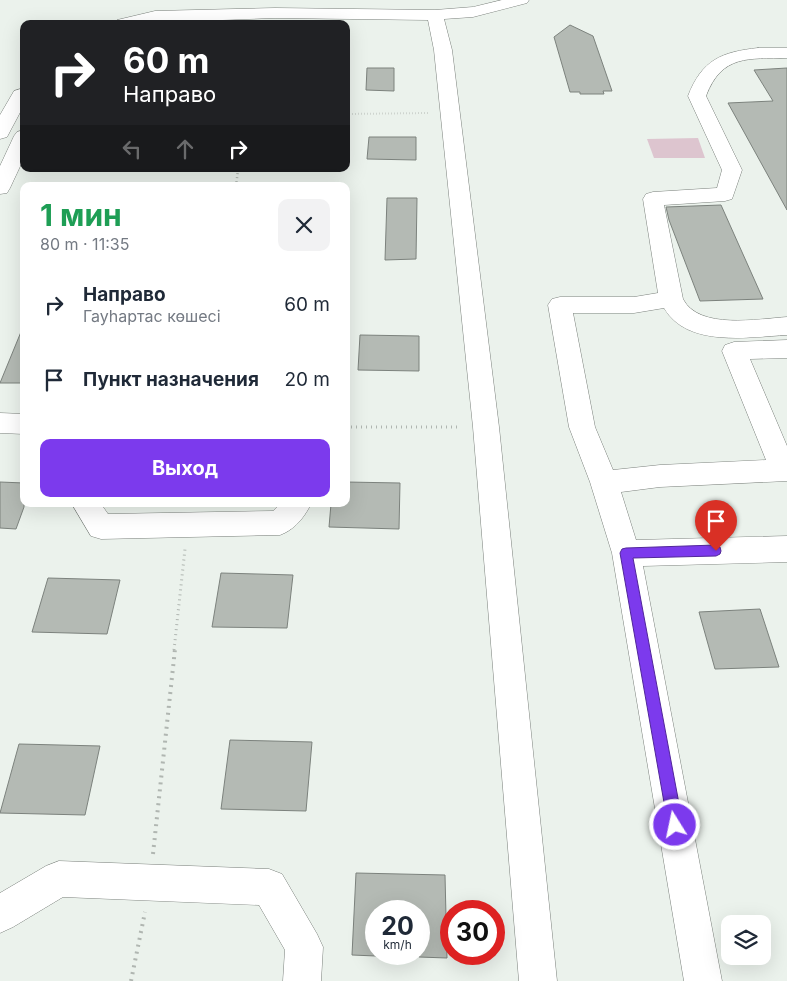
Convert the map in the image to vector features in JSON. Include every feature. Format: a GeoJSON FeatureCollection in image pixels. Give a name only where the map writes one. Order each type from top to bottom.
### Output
{"type":"FeatureCollection","features":[{"type":"Feature","properties":{"kind":"street"},"geometry":{"type":"LineString","coordinates":[[155,16],[162,0]]}},
{"type":"Feature","properties":{"kind":"street"},"geometry":{"type":"LineString","coordinates":[[139,20],[155,16],[275,13],[375,7],[435,15],[474,12],[498,2],[521,0]]}},
{"type":"Feature","properties":{"kind":"street"},"geometry":{"type":"LineString","coordinates":[[435,15],[443,50],[486,427],[538,981]]}},
{"type":"Feature","properties":{"kind":"street"},"geometry":{"type":"LineString","coordinates":[[787,53],[748,54],[732,57],[719,62],[701,81],[697,96],[732,170],[725,194],[653,199],[671,299],[678,312],[691,321],[707,327],[787,326]]}},
{"type":"Feature","properties":{"kind":"street"},"geometry":{"type":"LineString","coordinates":[[0,133],[20,95]]}},
{"type":"Feature","properties":{"kind":"street"},"geometry":{"type":"LineString","coordinates":[[0,188],[6,159],[20,141]]}},
{"type":"Feature","properties":{"kind":"street"},"geometry":{"type":"LineString","coordinates":[[671,299],[634,305],[560,306],[582,427],[604,482],[626,553],[703,981]]}},
{"type":"Feature","properties":{"kind":"street"},"geometry":{"type":"LineString","coordinates":[[604,482],[660,476],[786,473],[734,351],[787,349]]}},
{"type":"Feature","properties":{"kind":"street"},"geometry":{"type":"LineString","coordinates":[[0,423],[20,424]]}},
{"type":"Feature","properties":{"kind":"street"},"geometry":{"type":"LineString","coordinates":[[88,507],[101,527],[280,523],[294,507]]}},
{"type":"Feature","properties":{"kind":"street"},"geometry":{"type":"LineString","coordinates":[[626,553],[787,549]]}},
{"type":"Feature","properties":{"kind":"street"},"geometry":{"type":"LineString","coordinates":[[0,914],[59,879],[269,887],[304,947],[302,981]]}},
{"type":"Feature","properties":{"kind":"path"},"geometry":{"type":"LineString","coordinates":[[350,114],[449,112]]}},
{"type":"Feature","properties":{"kind":"path"},"geometry":{"type":"LineString","coordinates":[[350,427],[486,427]]}},
{"type":"Feature","properties":{"kind":"path"},"geometry":{"type":"LineString","coordinates":[[131,981],[150,882],[188,525]]}},
{"type":"Feature","properties":{"kind":"shaded area"},"geometry":{"type":"Polygon","coordinates":[[[698,138],[705,158],[654,158],[647,139],[698,138]]]}},
{"type":"Feature","properties":{"kind":"building"},"geometry":{"type":"Polygon","coordinates":[[[570,25],[593,36],[612,91],[603,91],[604,94],[570,92],[554,37],[570,25]]]}},
{"type":"Feature","properties":{"kind":"building"},"geometry":{"type":"Polygon","coordinates":[[[367,68],[394,68],[394,91],[366,90],[367,68]]]}},
{"type":"Feature","properties":{"kind":"building"},"geometry":{"type":"Polygon","coordinates":[[[787,68],[787,210],[728,103],[773,101],[754,70],[787,68]]]}},
{"type":"Feature","properties":{"kind":"building"},"geometry":{"type":"Polygon","coordinates":[[[369,137],[416,137],[416,160],[367,159],[369,137]]]}},
{"type":"Feature","properties":{"kind":"building"},"geometry":{"type":"Polygon","coordinates":[[[387,198],[417,198],[416,259],[385,260],[387,198]]]}},
{"type":"Feature","properties":{"kind":"building"},"geometry":{"type":"Polygon","coordinates":[[[721,205],[763,299],[700,301],[669,220],[666,207],[721,205]]]}},
{"type":"Feature","properties":{"kind":"building"},"geometry":{"type":"Polygon","coordinates":[[[20,334],[20,383],[0,383],[20,334]]]}},
{"type":"Feature","properties":{"kind":"building"},"geometry":{"type":"Polygon","coordinates":[[[360,335],[419,336],[419,371],[358,370],[360,335]]]}},
{"type":"Feature","properties":{"kind":"building"},"geometry":{"type":"Polygon","coordinates":[[[0,482],[20,483],[20,507],[24,507],[16,529],[0,528],[0,482]]]}},
{"type":"Feature","properties":{"kind":"building"},"geometry":{"type":"Polygon","coordinates":[[[350,482],[400,483],[399,529],[329,527],[331,507],[350,507],[350,482]]]}},
{"type":"Feature","properties":{"kind":"building"},"geometry":{"type":"Polygon","coordinates":[[[221,573],[293,575],[287,628],[212,627],[221,573]]]}},
{"type":"Feature","properties":{"kind":"building"},"geometry":{"type":"Polygon","coordinates":[[[48,578],[120,580],[107,634],[32,632],[48,578]]]}},
{"type":"Feature","properties":{"kind":"building"},"geometry":{"type":"Polygon","coordinates":[[[760,609],[779,667],[715,669],[699,612],[760,609]]]}},
{"type":"Feature","properties":{"kind":"building"},"geometry":{"type":"Polygon","coordinates":[[[230,740],[312,742],[306,811],[221,809],[230,740]]]}},
{"type":"Feature","properties":{"kind":"building"},"geometry":{"type":"Polygon","coordinates":[[[19,744],[100,746],[85,815],[0,813],[19,744]]]}},
{"type":"Feature","properties":{"kind":"building"},"geometry":{"type":"Polygon","coordinates":[[[356,873],[445,875],[446,900],[440,900],[440,958],[430,957],[430,900],[365,900],[365,956],[352,955],[356,873]]]}},
{"type":"Feature","properties":{"kind":"route"},"geometry":{"type":"LineString","coordinates":[[675,825],[626,553],[716,551]]}}]}
